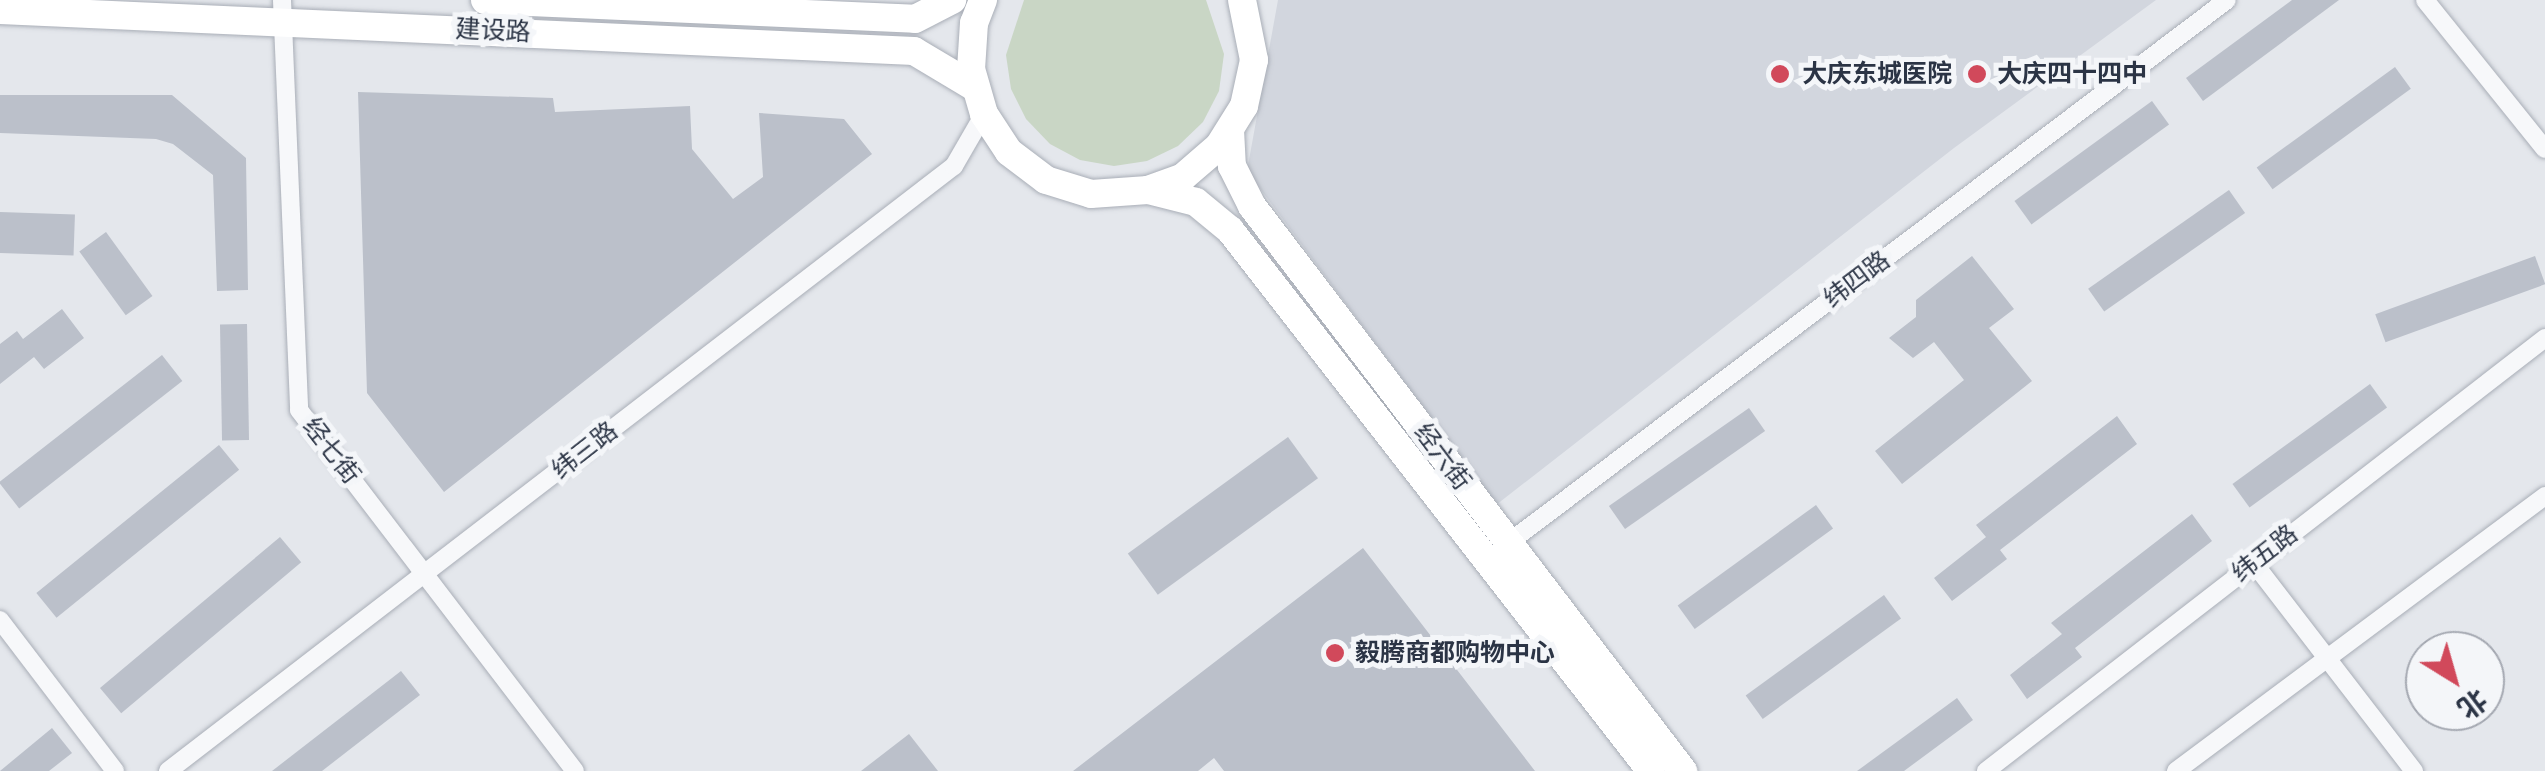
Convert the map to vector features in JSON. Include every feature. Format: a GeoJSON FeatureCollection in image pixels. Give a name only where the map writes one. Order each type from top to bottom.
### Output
{"type":"FeatureCollection","features":[{"type":"Feature","properties":{"kind":"main road","name":"建设路"},"geometry":{"type":"LineString","coordinates":[[485,0],[916,18],[952,0]]}},
{"type":"Feature","properties":{"kind":"main road"},"geometry":{"type":"LineString","coordinates":[[983,0],[974,23],[980,101],[1010,152],[1046,180],[1092,194],[1148,190],[1183,176],[1230,130],[1244,106],[1254,60],[1248,4]]}},
{"type":"Feature","properties":{"kind":"main road","name":"建设路"},"geometry":{"type":"LineString","coordinates":[[0,10],[282,11],[914,51],[980,101]]}},
{"type":"Feature","properties":{"kind":"main road","name":"经六街"},"geometry":{"type":"LineString","coordinates":[[1230,130],[1232,166],[1252,206],[1650,771]]}},
{"type":"Feature","properties":{"kind":"main road","name":"经六街"},"geometry":{"type":"LineString","coordinates":[[1148,190],[1196,202],[1230,230],[1682,771]]}},
{"type":"Feature","properties":{"kind":"street","name":"纬四路"},"geometry":{"type":"LineString","coordinates":[[1497,552],[2227,0]]}},
{"type":"Feature","properties":{"kind":"street"},"geometry":{"type":"LineString","coordinates":[[2426,0],[2545,150]]}},
{"type":"Feature","properties":{"kind":"street","name":"经七街"},"geometry":{"type":"LineString","coordinates":[[282,11],[299,410],[428,573],[575,771]]}},
{"type":"Feature","properties":{"kind":"street","name":"纬三路"},"geometry":{"type":"LineString","coordinates":[[168,771],[954,166],[980,101]]}},
{"type":"Feature","properties":{"kind":"street","name":"纬五路"},"geometry":{"type":"LineString","coordinates":[[1986,771],[2545,338]]}},
{"type":"Feature","properties":{"kind":"street"},"geometry":{"type":"LineString","coordinates":[[2176,771],[2545,496]]}},
{"type":"Feature","properties":{"kind":"street"},"geometry":{"type":"LineString","coordinates":[[2254,562],[2414,771]]}},
{"type":"Feature","properties":{"kind":"street"},"geometry":{"type":"LineString","coordinates":[[0,620],[115,771]]}},
{"type":"Feature","properties":{"kind":"shaded area"},"geometry":{"type":"Polygon","coordinates":[[[1278,0],[2156,0],[1954,148],[1496,505],[1247,171],[1278,0]]]}},
{"type":"Feature","properties":{"kind":"green space"},"geometry":{"type":"Polygon","coordinates":[[[1024,0],[1206,0],[1224,54],[1219,91],[1203,122],[1178,146],[1147,161],[1114,166],[1080,160],[1050,144],[1026,119],[1011,89],[1006,55],[1024,0]]]}},
{"type":"Feature","properties":{"kind":"building"},"geometry":{"type":"Polygon","coordinates":[[[2292,0],[2339,0],[2203,101],[2186,78],[2292,0]]]}},
{"type":"Feature","properties":{"kind":"building"},"geometry":{"type":"Polygon","coordinates":[[[2395,67],[2411,89],[2273,189],[2257,168],[2395,67]]]}},
{"type":"Feature","properties":{"kind":"building"},"geometry":{"type":"Polygon","coordinates":[[[358,92],[553,98],[555,112],[690,106],[692,149],[733,199],[763,177],[759,113],[844,119],[872,154],[444,492],[367,393],[358,92]]]}},
{"type":"Feature","properties":{"kind":"building"},"geometry":{"type":"Polygon","coordinates":[[[0,95],[172,95],[246,158],[248,290],[217,291],[213,175],[173,144],[156,139],[0,133],[0,95]]]}},
{"type":"Feature","properties":{"kind":"building"},"geometry":{"type":"Polygon","coordinates":[[[2152,101],[2169,124],[2032,224],[2014,201],[2152,101]]]}},
{"type":"Feature","properties":{"kind":"building"},"geometry":{"type":"Polygon","coordinates":[[[2229,190],[2245,213],[2104,312],[2088,289],[2229,190]]]}},
{"type":"Feature","properties":{"kind":"building"},"geometry":{"type":"Polygon","coordinates":[[[0,212],[75,215],[74,256],[0,253],[0,212]]]}},
{"type":"Feature","properties":{"kind":"building"},"geometry":{"type":"Polygon","coordinates":[[[106,232],[152,296],[126,315],[79,251],[106,232]]]}},
{"type":"Feature","properties":{"kind":"building"},"geometry":{"type":"Polygon","coordinates":[[[1972,256],[2014,309],[1989,328],[2032,381],[1902,484],[1875,451],[1964,380],[1934,342],[1913,358],[1889,338],[1916,317],[1916,300],[1972,256]]]}},
{"type":"Feature","properties":{"kind":"building"},"geometry":{"type":"Polygon","coordinates":[[[2535,256],[2545,284],[2386,342],[2375,314],[2535,256]]]}},
{"type":"Feature","properties":{"kind":"building"},"geometry":{"type":"Polygon","coordinates":[[[62,309],[84,338],[44,369],[34,357],[0,384],[0,344],[17,331],[23,339],[62,309]]]}},
{"type":"Feature","properties":{"kind":"building"},"geometry":{"type":"Polygon","coordinates":[[[220,324],[247,324],[249,440],[222,440],[220,324]]]}},
{"type":"Feature","properties":{"kind":"building"},"geometry":{"type":"Polygon","coordinates":[[[162,355],[182,381],[19,508],[0,482],[162,355]]]}},
{"type":"Feature","properties":{"kind":"building"},"geometry":{"type":"Polygon","coordinates":[[[2370,384],[2387,407],[2250,507],[2232,484],[2370,384]]]}},
{"type":"Feature","properties":{"kind":"building"},"geometry":{"type":"Polygon","coordinates":[[[1749,408],[1765,431],[1625,529],[1609,506],[1749,408]]]}},
{"type":"Feature","properties":{"kind":"building"},"geometry":{"type":"Polygon","coordinates":[[[2117,416],[2137,444],[2000,550],[2007,559],[1952,601],[1934,578],[1986,537],[1976,525],[2117,416]]]}},
{"type":"Feature","properties":{"kind":"building"},"geometry":{"type":"Polygon","coordinates":[[[1288,437],[1318,478],[1158,595],[1128,553],[1288,437]]]}},
{"type":"Feature","properties":{"kind":"building"},"geometry":{"type":"Polygon","coordinates":[[[219,445],[239,470],[57,618],[36,593],[219,445]]]}},
{"type":"Feature","properties":{"kind":"building"},"geometry":{"type":"Polygon","coordinates":[[[1816,505],[1833,528],[1695,629],[1678,606],[1816,505]]]}},
{"type":"Feature","properties":{"kind":"building"},"geometry":{"type":"Polygon","coordinates":[[[2192,514],[2212,541],[2075,648],[2082,657],[2027,699],[2010,675],[2062,634],[2051,623],[2192,514]]]}},
{"type":"Feature","properties":{"kind":"building"},"geometry":{"type":"Polygon","coordinates":[[[280,537],[301,562],[121,713],[100,688],[280,537]]]}},
{"type":"Feature","properties":{"kind":"building","name":"毅腾商都购物中心"},"geometry":{"type":"Polygon","coordinates":[[[1363,548],[1535,771],[1224,771],[1214,758],[1198,771],[1073,771],[1363,548]]]}},
{"type":"Feature","properties":{"kind":"building"},"geometry":{"type":"Polygon","coordinates":[[[1884,595],[1901,618],[1763,719],[1746,696],[1884,595]]]}},
{"type":"Feature","properties":{"kind":"building"},"geometry":{"type":"Polygon","coordinates":[[[401,671],[420,695],[322,771],[272,771],[401,671]]]}},
{"type":"Feature","properties":{"kind":"building"},"geometry":{"type":"Polygon","coordinates":[[[1957,698],[1973,720],[1904,771],[1857,771],[1957,698]]]}},
{"type":"Feature","properties":{"kind":"building"},"geometry":{"type":"Polygon","coordinates":[[[52,728],[72,753],[49,771],[0,771],[52,728]]]}},
{"type":"Feature","properties":{"kind":"building"},"geometry":{"type":"Polygon","coordinates":[[[909,734],[938,771],[861,771],[909,734]]]}},
{"type":"Feature","properties":{"kind":"place","name":"大庆东城医院"},"geometry":{"type":"Point","coordinates":[1780,74]}},
{"type":"Feature","properties":{"kind":"place","name":"大庆四十四中"},"geometry":{"type":"Point","coordinates":[1977,74]}},
{"type":"Feature","properties":{"kind":"place","name":"毅腾商都购物中心"},"geometry":{"type":"Point","coordinates":[1335,653]}}]}
